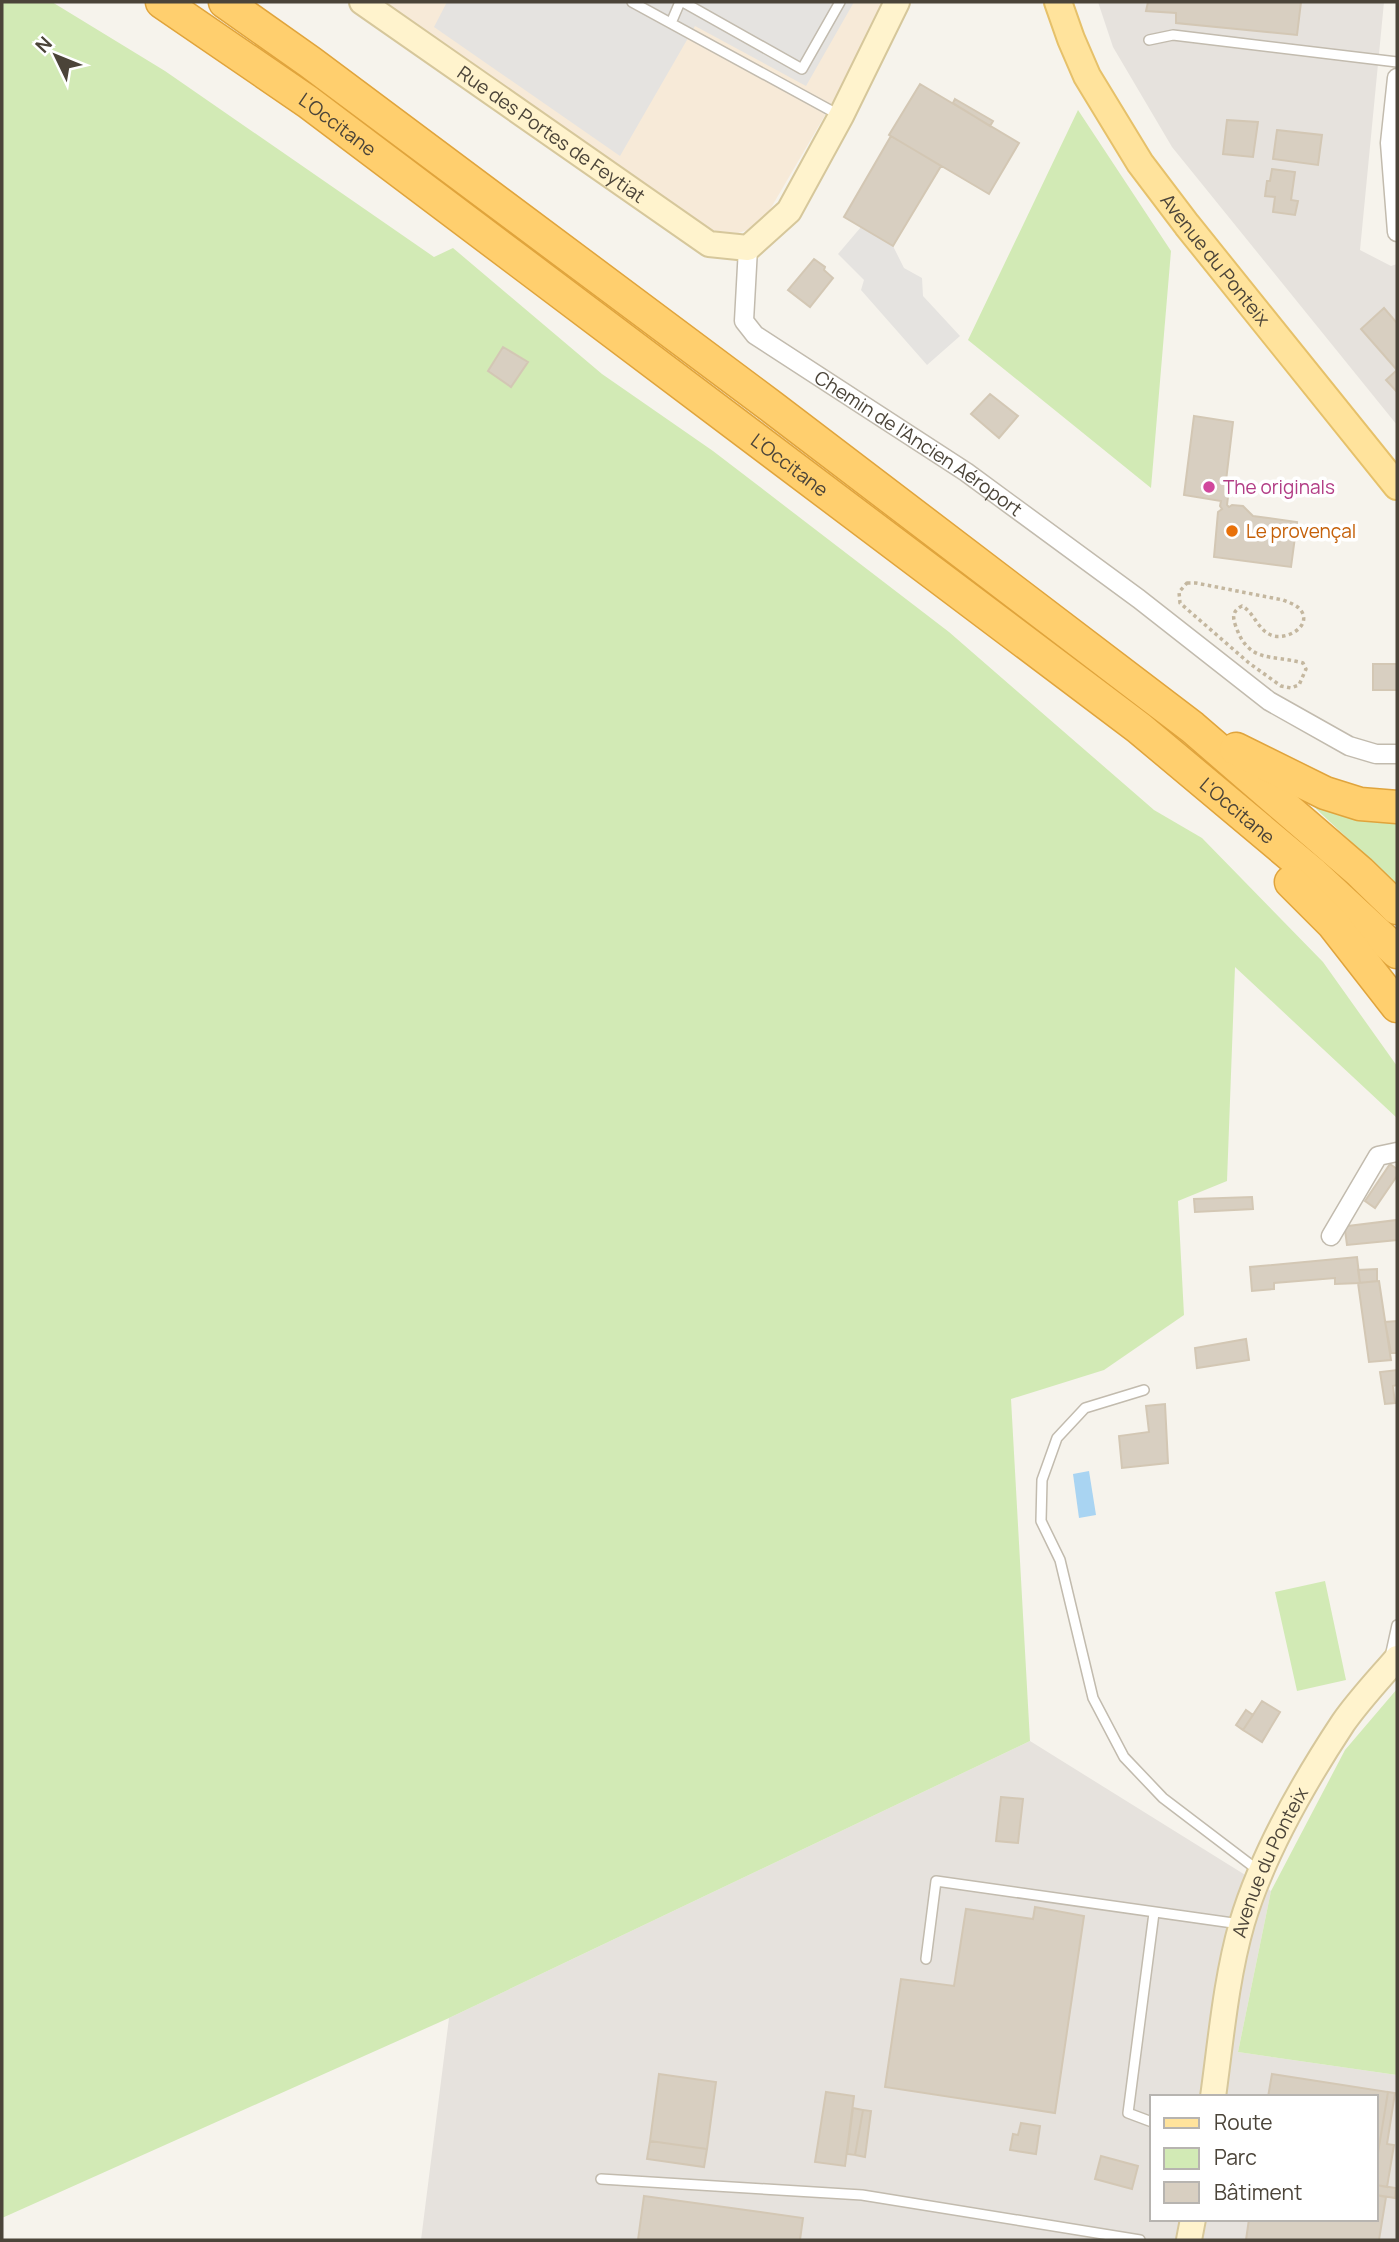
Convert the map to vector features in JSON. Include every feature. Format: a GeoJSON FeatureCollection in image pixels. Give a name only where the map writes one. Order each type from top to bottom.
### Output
{"type":"FeatureCollection","features":[{"type":"Feature","properties":{"kind":"highway","name":"L'Occitane"},"geometry":{"type":"LineString","coordinates":[[162,2],[308,102],[1139,728],[1312,873],[1397,952]]}},
{"type":"Feature","properties":{"kind":"highway","name":"L'Occitane"},"geometry":{"type":"LineString","coordinates":[[225,2],[310,62],[761,399],[1192,727],[1360,872],[1397,908]]}},
{"type":"Feature","properties":{"kind":"highway"},"geometry":{"type":"LineString","coordinates":[[1192,727],[1325,793],[1360,804],[1397,807]]}},
{"type":"Feature","properties":{"kind":"highway"},"geometry":{"type":"LineString","coordinates":[[1238,813],[1253,844],[1334,924],[1397,1006]]}},
{"type":"Feature","properties":{"kind":"main road","name":"Avenue du Ponteix"},"geometry":{"type":"LineString","coordinates":[[1063,6],[1071,38],[1087,76],[1140,163],[1397,486]]}},
{"type":"Feature","properties":{"kind":"street","name":"Rue des Portes de Feytiat"},"geometry":{"type":"LineString","coordinates":[[362,2],[709,244],[748,248]]}},
{"type":"Feature","properties":{"kind":"street"},"geometry":{"type":"LineString","coordinates":[[748,248],[789,211],[841,116],[897,2]]}},
{"type":"Feature","properties":{"kind":"street"},"geometry":{"type":"LineString","coordinates":[[1397,78],[1390,143],[1397,232]]}},
{"type":"Feature","properties":{"kind":"street","name":"Chemin de l'Ancien Aéroport"},"geometry":{"type":"LineString","coordinates":[[748,248],[744,321],[755,335],[965,472],[1139,599],[1269,701],[1349,746],[1376,754],[1397,754]]}},
{"type":"Feature","properties":{"kind":"street"},"geometry":{"type":"LineString","coordinates":[[1331,1236],[1378,1156],[1397,1152]]}},
{"type":"Feature","properties":{"kind":"street","name":"Avenue du Ponteix"},"geometry":{"type":"LineString","coordinates":[[1213,2095],[1231,1970],[1242,1924],[1261,1873],[1290,1810],[1344,1722],[1393,1663]]}},
{"type":"Feature","properties":{"kind":"street"},"geometry":{"type":"LineString","coordinates":[[1189,2240],[1193,2221]]}},
{"type":"Feature","properties":{"kind":"lane"},"geometry":{"type":"LineString","coordinates":[[632,2],[841,116]]}},
{"type":"Feature","properties":{"kind":"lane"},"geometry":{"type":"LineString","coordinates":[[671,23],[682,2],[802,69],[840,2]]}},
{"type":"Feature","properties":{"kind":"lane"},"geometry":{"type":"LineString","coordinates":[[1149,40],[1173,35],[1397,62]]}},
{"type":"Feature","properties":{"kind":"lane"},"geometry":{"type":"LineString","coordinates":[[1144,1390],[1085,1408],[1057,1438],[1042,1480],[1041,1521],[1060,1560],[1093,1698],[1124,1757],[1163,1798],[1261,1873]]}},
{"type":"Feature","properties":{"kind":"lane"},"geometry":{"type":"LineString","coordinates":[[1393,1663],[1397,1625]]}},
{"type":"Feature","properties":{"kind":"lane"},"geometry":{"type":"LineString","coordinates":[[926,1959],[936,1881],[1242,1924]]}},
{"type":"Feature","properties":{"kind":"lane"},"geometry":{"type":"LineString","coordinates":[[1150,2121],[1128,2113],[1154,1913]]}},
{"type":"Feature","properties":{"kind":"lane"},"geometry":{"type":"LineString","coordinates":[[601,2179],[862,2194],[1140,2240]]}},
{"type":"Feature","properties":{"kind":"path"},"geometry":{"type":"LineString","coordinates":[[1187,583],[1196,583],[1283,600],[1295,605],[1304,618],[1299,629],[1290,636],[1275,636],[1262,630],[1248,609],[1242,606],[1233,614],[1246,646],[1260,657],[1303,663],[1306,669],[1299,685],[1291,688],[1281,686],[1249,663],[1180,603],[1179,592],[1187,583]]}},
{"type":"Feature","properties":{"kind":"shaded area"},"geometry":{"type":"Polygon","coordinates":[[[381,2],[891,2],[768,213],[751,229],[738,233],[708,230],[381,2]]]}},
{"type":"Feature","properties":{"kind":"shaded area"},"geometry":{"type":"Polygon","coordinates":[[[447,2],[854,2],[806,86],[695,26],[620,156],[434,27],[447,2]]]}},
{"type":"Feature","properties":{"kind":"shaded area"},"geometry":{"type":"Polygon","coordinates":[[[1098,2],[1384,2],[1360,250],[1391,266],[1397,264],[1397,425],[1172,147],[1113,47],[1098,2]]]}},
{"type":"Feature","properties":{"kind":"shaded area"},"geometry":{"type":"Polygon","coordinates":[[[861,227],[893,246],[904,268],[922,278],[923,296],[960,336],[927,365],[861,290],[864,280],[838,254],[861,227]]]}},
{"type":"Feature","properties":{"kind":"shaded area"},"geometry":{"type":"Polygon","coordinates":[[[1030,1741],[1271,1891],[1238,2052],[1397,2075],[1397,2240],[421,2240],[449,2018],[1030,1741]]]}},
{"type":"Feature","properties":{"kind":"green space"},"geometry":{"type":"Polygon","coordinates":[[[2,2],[52,2],[165,71],[434,257],[453,248],[602,374],[713,451],[949,632],[1154,810],[1202,838],[1323,962],[1397,1066],[1397,1118],[1235,967],[1227,1181],[1178,1201],[1184,1315],[1104,1370],[1011,1399],[1030,1741],[449,2018],[2,2218],[2,2]]]}},
{"type":"Feature","properties":{"kind":"green space"},"geometry":{"type":"Polygon","coordinates":[[[1078,110],[1171,251],[1151,488],[968,340],[1078,110]]]}},
{"type":"Feature","properties":{"kind":"green space"},"geometry":{"type":"Polygon","coordinates":[[[1294,788],[1397,818],[1397,885],[1294,788]]]}},
{"type":"Feature","properties":{"kind":"green space"},"geometry":{"type":"Polygon","coordinates":[[[1325,1581],[1346,1680],[1297,1691],[1275,1592],[1325,1581]]]}},
{"type":"Feature","properties":{"kind":"green space"},"geometry":{"type":"Polygon","coordinates":[[[1397,1689],[1397,2075],[1238,2052],[1271,1891],[1345,1750],[1397,1689]]]}},
{"type":"Feature","properties":{"kind":"water"},"geometry":{"type":"Polygon","coordinates":[[[1089,1471],[1096,1515],[1079,1518],[1073,1474],[1089,1471]]]}},
{"type":"Feature","properties":{"kind":"building"},"geometry":{"type":"Polygon","coordinates":[[[1148,2],[1301,2],[1297,35],[1176,23],[1176,13],[1146,11],[1148,2]]]}},
{"type":"Feature","properties":{"kind":"building"},"geometry":{"type":"Polygon","coordinates":[[[920,84],[1019,143],[989,194],[889,135],[920,84]]]}},
{"type":"Feature","properties":{"kind":"building"},"geometry":{"type":"Polygon","coordinates":[[[955,99],[993,121],[990,126],[953,103],[955,99]]]}},
{"type":"Feature","properties":{"kind":"building"},"geometry":{"type":"Polygon","coordinates":[[[1227,120],[1258,122],[1253,157],[1223,154],[1227,120]]]}},
{"type":"Feature","properties":{"kind":"building"},"geometry":{"type":"Polygon","coordinates":[[[1277,130],[1322,135],[1318,165],[1273,159],[1277,130]]]}},
{"type":"Feature","properties":{"kind":"building"},"geometry":{"type":"Polygon","coordinates":[[[891,136],[941,166],[893,246],[844,217],[891,136]]]}},
{"type":"Feature","properties":{"kind":"building"},"geometry":{"type":"Polygon","coordinates":[[[1272,169],[1295,172],[1291,200],[1298,201],[1295,215],[1273,212],[1275,197],[1265,196],[1272,169]]]}},
{"type":"Feature","properties":{"kind":"building"},"geometry":{"type":"Polygon","coordinates":[[[814,259],[825,267],[824,270],[833,278],[810,307],[788,290],[814,259]]]}},
{"type":"Feature","properties":{"kind":"building"},"geometry":{"type":"Polygon","coordinates":[[[1384,308],[1397,323],[1397,370],[1361,329],[1384,308]]]}},
{"type":"Feature","properties":{"kind":"building"},"geometry":{"type":"Polygon","coordinates":[[[503,347],[528,362],[511,387],[488,371],[503,347]]]}},
{"type":"Feature","properties":{"kind":"building"},"geometry":{"type":"Polygon","coordinates":[[[1397,370],[1397,392],[1386,380],[1397,370]]]}},
{"type":"Feature","properties":{"kind":"building"},"geometry":{"type":"Polygon","coordinates":[[[990,394],[1018,416],[999,438],[971,414],[990,394]]]}},
{"type":"Feature","properties":{"kind":"building","name":"The originals"},"geometry":{"type":"Polygon","coordinates":[[[1194,416],[1233,422],[1226,481],[1234,482],[1227,505],[1243,506],[1253,516],[1297,522],[1291,567],[1214,557],[1221,501],[1184,495],[1194,416]]]}},
{"type":"Feature","properties":{"kind":"building"},"geometry":{"type":"Polygon","coordinates":[[[1373,664],[1397,664],[1397,690],[1373,690],[1373,664]]]}},
{"type":"Feature","properties":{"kind":"building"},"geometry":{"type":"Polygon","coordinates":[[[1390,1164],[1397,1169],[1397,1176],[1375,1208],[1365,1201],[1390,1164]]]}},
{"type":"Feature","properties":{"kind":"building"},"geometry":{"type":"Polygon","coordinates":[[[1252,1197],[1253,1209],[1195,1212],[1194,1199],[1252,1197]]]}},
{"type":"Feature","properties":{"kind":"building"},"geometry":{"type":"Polygon","coordinates":[[[1397,1220],[1397,1240],[1347,1245],[1345,1230],[1348,1226],[1397,1220]]]}},
{"type":"Feature","properties":{"kind":"building"},"geometry":{"type":"Polygon","coordinates":[[[1357,1257],[1360,1283],[1335,1284],[1335,1278],[1274,1283],[1274,1289],[1252,1291],[1250,1267],[1357,1257]]]}},
{"type":"Feature","properties":{"kind":"building"},"geometry":{"type":"Polygon","coordinates":[[[1377,1269],[1377,1281],[1360,1283],[1358,1270],[1377,1269]]]}},
{"type":"Feature","properties":{"kind":"building"},"geometry":{"type":"Polygon","coordinates":[[[1379,1281],[1391,1360],[1369,1362],[1358,1283],[1379,1281]]]}},
{"type":"Feature","properties":{"kind":"building"},"geometry":{"type":"Polygon","coordinates":[[[1397,1321],[1397,1353],[1391,1353],[1385,1322],[1397,1321]]]}},
{"type":"Feature","properties":{"kind":"building"},"geometry":{"type":"Polygon","coordinates":[[[1246,1339],[1249,1360],[1197,1368],[1195,1348],[1246,1339]]]}},
{"type":"Feature","properties":{"kind":"building"},"geometry":{"type":"Polygon","coordinates":[[[1397,1370],[1397,1385],[1393,1386],[1395,1403],[1385,1404],[1380,1372],[1397,1370]]]}},
{"type":"Feature","properties":{"kind":"building"},"geometry":{"type":"Polygon","coordinates":[[[1165,1404],[1168,1463],[1122,1468],[1119,1436],[1149,1432],[1146,1406],[1165,1404]]]}},
{"type":"Feature","properties":{"kind":"building"},"geometry":{"type":"Polygon","coordinates":[[[1262,1701],[1280,1712],[1262,1742],[1243,1730],[1262,1701]]]}},
{"type":"Feature","properties":{"kind":"building"},"geometry":{"type":"Polygon","coordinates":[[[1246,1710],[1253,1715],[1243,1730],[1236,1725],[1246,1710]]]}},
{"type":"Feature","properties":{"kind":"building"},"geometry":{"type":"Polygon","coordinates":[[[1001,1797],[1023,1799],[1018,1843],[996,1841],[1001,1797]]]}},
{"type":"Feature","properties":{"kind":"building"},"geometry":{"type":"Polygon","coordinates":[[[1035,1907],[1084,1916],[1055,2113],[885,2087],[901,1979],[954,1986],[966,1909],[1033,1919],[1035,1907]]]}},
{"type":"Feature","properties":{"kind":"building"},"geometry":{"type":"Polygon","coordinates":[[[659,2074],[716,2082],[707,2149],[650,2141],[659,2074]]]}},
{"type":"Feature","properties":{"kind":"building"},"geometry":{"type":"Polygon","coordinates":[[[1272,2074],[1388,2092],[1378,2153],[1378,2095],[1268,2095],[1272,2074]]]}},
{"type":"Feature","properties":{"kind":"building"},"geometry":{"type":"Polygon","coordinates":[[[826,2092],[854,2096],[845,2166],[815,2162],[826,2092]]]}},
{"type":"Feature","properties":{"kind":"building"},"geometry":{"type":"Polygon","coordinates":[[[1388,2092],[1395,2093],[1387,2144],[1394,2145],[1387,2187],[1378,2185],[1378,2153],[1388,2092]]]}},
{"type":"Feature","properties":{"kind":"building"},"geometry":{"type":"Polygon","coordinates":[[[853,2108],[863,2110],[855,2155],[847,2154],[853,2108]]]}},
{"type":"Feature","properties":{"kind":"building"},"geometry":{"type":"Polygon","coordinates":[[[863,2110],[871,2111],[865,2157],[855,2155],[863,2110]]]}},
{"type":"Feature","properties":{"kind":"building"},"geometry":{"type":"Polygon","coordinates":[[[1021,2123],[1040,2126],[1036,2154],[1010,2150],[1013,2134],[1018,2135],[1021,2123]]]}},
{"type":"Feature","properties":{"kind":"building"},"geometry":{"type":"Polygon","coordinates":[[[650,2141],[707,2149],[704,2167],[647,2159],[650,2141]]]}},
{"type":"Feature","properties":{"kind":"building"},"geometry":{"type":"Polygon","coordinates":[[[1101,2156],[1138,2166],[1132,2189],[1095,2179],[1101,2156]]]}},
{"type":"Feature","properties":{"kind":"building"},"geometry":{"type":"Polygon","coordinates":[[[1378,2185],[1396,2188],[1395,2198],[1378,2195],[1378,2185]]]}},
{"type":"Feature","properties":{"kind":"building"},"geometry":{"type":"Polygon","coordinates":[[[1378,2195],[1386,2197],[1379,2240],[1246,2240],[1249,2221],[1378,2221],[1378,2195]]]}},
{"type":"Feature","properties":{"kind":"building"},"geometry":{"type":"Polygon","coordinates":[[[644,2196],[803,2218],[800,2240],[638,2240],[644,2196]]]}},
{"type":"Feature","properties":{"kind":"place","name":"The originals"},"geometry":{"type":"Point","coordinates":[1209,487]}},
{"type":"Feature","properties":{"kind":"place","name":"Le provençal"},"geometry":{"type":"Point","coordinates":[1232,531]}}]}
